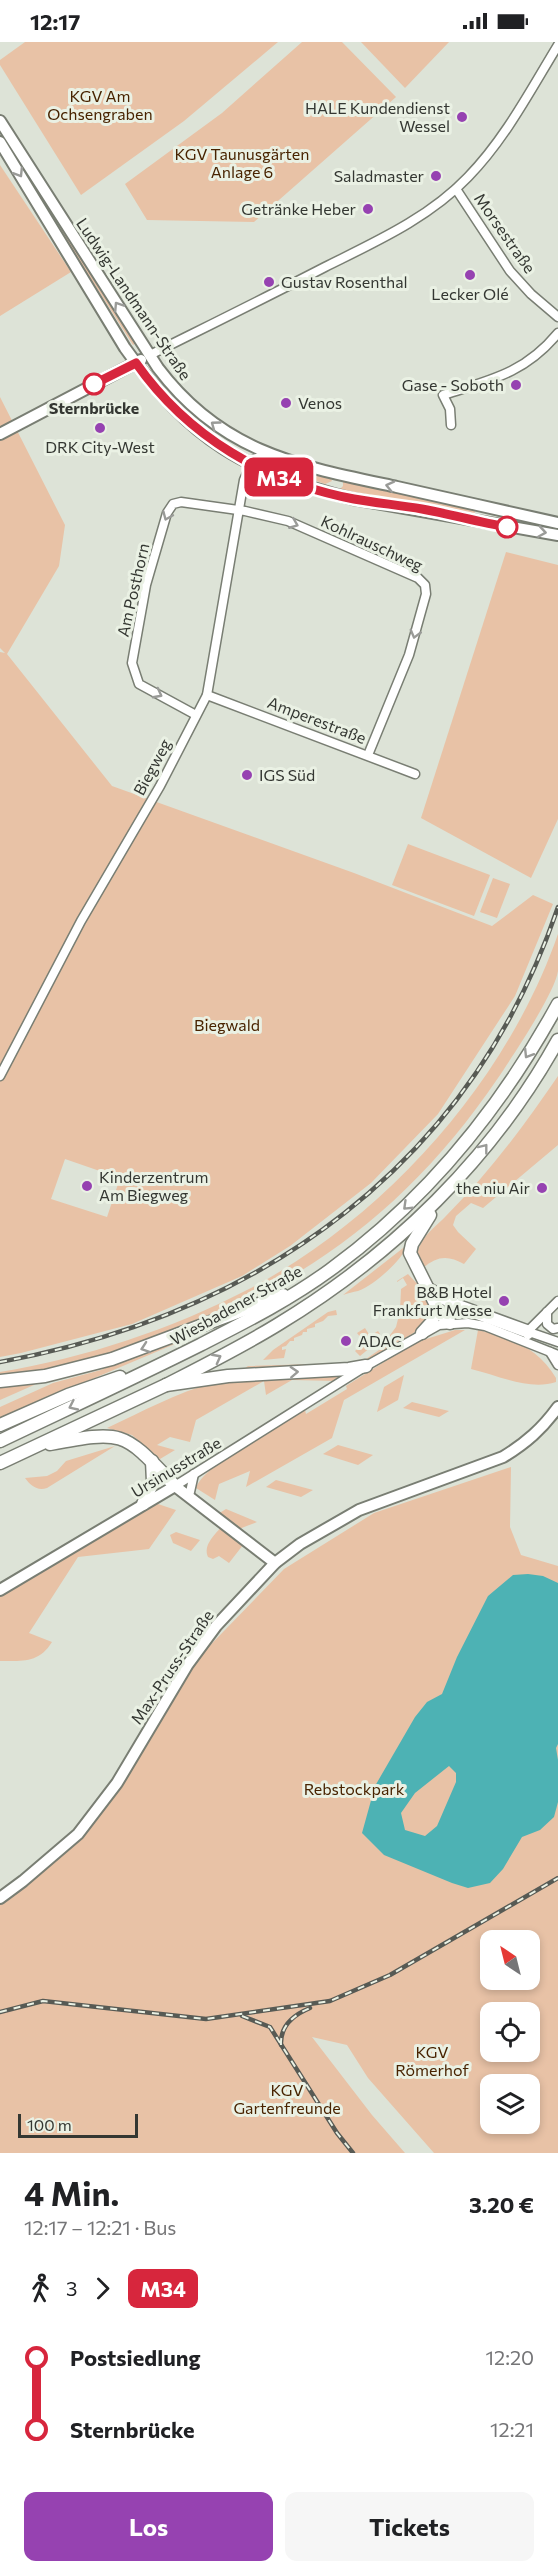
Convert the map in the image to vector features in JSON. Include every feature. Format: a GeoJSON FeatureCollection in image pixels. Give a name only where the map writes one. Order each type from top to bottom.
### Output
{"type":"FeatureCollection","features":[{"type":"Feature","properties":{"kind":"highway","name":"Wiesbadener Straße"},"geometry":{"type":"LineString","coordinates":[[0,1441],[252,1319],[307,1286],[376,1233],[445,1166],[498,1101],[558,1004]]}},
{"type":"Feature","properties":{"kind":"highway","name":"Wiesbadener Straße"},"geometry":{"type":"LineString","coordinates":[[166,1385],[276,1326],[306,1307],[365,1264],[447,1192],[511,1113],[542,1070],[558,1040]]}},
{"type":"Feature","properties":{"kind":"highway"},"geometry":{"type":"LineString","coordinates":[[447,1192],[412,1244],[410,1253],[442,1317],[450,1323]]}},
{"type":"Feature","properties":{"kind":"highway"},"geometry":{"type":"LineString","coordinates":[[0,1381],[45,1376],[112,1359],[307,1286]]}},
{"type":"Feature","properties":{"kind":"highway"},"geometry":{"type":"LineString","coordinates":[[430,1290],[458,1306],[530,1338]]}},
{"type":"Feature","properties":{"kind":"highway"},"geometry":{"type":"LineString","coordinates":[[422,1333],[432,1322],[436,1306]]}},
{"type":"Feature","properties":{"kind":"highway"},"geometry":{"type":"LineString","coordinates":[[0,1425],[94,1385],[164,1363]]}},
{"type":"Feature","properties":{"kind":"highway"},"geometry":{"type":"LineString","coordinates":[[0,1463],[166,1385],[221,1377],[366,1366]]}},
{"type":"Feature","properties":{"kind":"highway"},"geometry":{"type":"LineString","coordinates":[[28,1449],[81,1438],[114,1436],[127,1440],[149,1458],[184,1480]]}},
{"type":"Feature","properties":{"kind":"highway"},"geometry":{"type":"LineString","coordinates":[[143,1504],[153,1482],[149,1458]]}},
{"type":"Feature","properties":{"kind":"main road","name":"Ludwig-Landmann-Straße"},"geometry":{"type":"LineString","coordinates":[[0,121],[150,355],[184,399],[204,417],[225,432],[266,453],[337,474],[558,523]]}},
{"type":"Feature","properties":{"kind":"main road","name":"Ludwig-Landmann-Straße"},"geometry":{"type":"LineString","coordinates":[[0,142],[136,363],[157,391],[189,423],[219,447],[249,465],[352,499],[558,535]]}},
{"type":"Feature","properties":{"kind":"main road"},"geometry":{"type":"LineString","coordinates":[[0,434],[150,355]]}},
{"type":"Feature","properties":{"kind":"main road"},"geometry":{"type":"LineString","coordinates":[[323,491],[338,485],[340,481],[337,474]]}},
{"type":"Feature","properties":{"kind":"main road","name":"Max-Pruss-Straße"},"geometry":{"type":"LineString","coordinates":[[0,1898],[78,1834],[117,1783],[184,1671],[216,1626],[276,1563],[300,1544],[359,1510],[503,1456],[535,1434],[558,1407]]}},
{"type":"Feature","properties":{"kind":"main road"},"geometry":{"type":"LineString","coordinates":[[184,1480],[183,1487],[198,1503],[276,1563]]}},
{"type":"Feature","properties":{"kind":"main road"},"geometry":{"type":"LineString","coordinates":[[184,1480],[198,1503]]}},
{"type":"Feature","properties":{"kind":"main road","name":"Ursinusstraße"},"geometry":{"type":"LineString","coordinates":[[0,1590],[184,1480]]}},
{"type":"Feature","properties":{"kind":"street"},"geometry":{"type":"LineString","coordinates":[[150,355],[408,224],[456,189],[505,132],[558,45]]}},
{"type":"Feature","properties":{"kind":"street","name":"Morsestraße"},"geometry":{"type":"LineString","coordinates":[[456,189],[510,271],[531,294],[558,317]]}},
{"type":"Feature","properties":{"kind":"street"},"geometry":{"type":"LineString","coordinates":[[451,425],[450,409],[443,395],[498,378],[530,362],[558,333]]}},
{"type":"Feature","properties":{"kind":"street"},"geometry":{"type":"LineString","coordinates":[[249,465],[266,453]]}},
{"type":"Feature","properties":{"kind":"street","name":"Biegweg"},"geometry":{"type":"LineString","coordinates":[[0,1076],[81,921],[156,794],[207,695],[238,510],[249,465]]}},
{"type":"Feature","properties":{"kind":"street","name":"Am Posthorn"},"geometry":{"type":"LineString","coordinates":[[196,715],[139,684],[134,674],[132,663],[146,585],[167,513],[173,504],[181,502],[238,510]]}},
{"type":"Feature","properties":{"kind":"street","name":"Kohlrauschweg"},"geometry":{"type":"LineString","coordinates":[[238,510],[288,521],[418,578],[425,585],[426,594],[409,655],[368,755]]}},
{"type":"Feature","properties":{"kind":"street","name":"Amperestraße"},"geometry":{"type":"LineString","coordinates":[[207,695],[415,774]]}},
{"type":"Feature","properties":{"kind":"street"},"geometry":{"type":"LineString","coordinates":[[530,1338],[547,1312],[558,1301]]}},
{"type":"Feature","properties":{"kind":"street"},"geometry":{"type":"LineString","coordinates":[[547,1312],[547,1324],[553,1329],[558,1328]]}},
{"type":"Feature","properties":{"kind":"street"},"geometry":{"type":"LineString","coordinates":[[450,1323],[485,1326],[530,1338],[556,1339],[554,1353],[558,1365]]}},
{"type":"Feature","properties":{"kind":"street","name":"Ursinusstraße"},"geometry":{"type":"LineString","coordinates":[[184,1480],[366,1366],[422,1333],[450,1323]]}},
{"type":"Feature","properties":{"kind":"street"},"geometry":{"type":"LineString","coordinates":[[530,1338],[554,1353]]}},
{"type":"Feature","properties":{"kind":"street"},"geometry":{"type":"LineString","coordinates":[[184,1480],[190,1492]]}},
{"type":"Feature","properties":{"kind":"green space","name":"KGV Am Ochsengraben"},"geometry":{"type":"Polygon","coordinates":[[[25,42],[278,42],[184,121],[81,195],[0,65],[0,60],[25,42]]]}},
{"type":"Feature","properties":{"kind":"green space","name":"KGV Taunusgärten Anlage 6"},"geometry":{"type":"Polygon","coordinates":[[[302,42],[342,42],[396,97],[254,222],[147,220],[125,184],[222,113],[302,42]]]}},
{"type":"Feature","properties":{"kind":"green space"},"geometry":{"type":"Polygon","coordinates":[[[361,42],[449,42],[405,88],[361,42]]]}},
{"type":"Feature","properties":{"kind":"green space"},"geometry":{"type":"Polygon","coordinates":[[[0,165],[71,272],[0,316],[0,165]]]}},
{"type":"Feature","properties":{"kind":"green space"},"geometry":{"type":"Polygon","coordinates":[[[63,228],[136,343],[133,345],[60,230],[63,228]]]}},
{"type":"Feature","properties":{"kind":"green space","name":"Biegwald"},"geometry":{"type":"Polygon","coordinates":[[[0,397],[65,525],[59,566],[7,654],[112,786],[354,873],[492,926],[533,895],[553,904],[515,996],[438,1114],[371,1183],[290,1246],[242,1276],[132,1324],[0,1357],[0,652],[5,653],[0,648],[0,397]],[[65,1159],[51,1199],[107,1217],[120,1178],[65,1159]]]}},
{"type":"Feature","properties":{"kind":"green space"},"geometry":{"type":"Polygon","coordinates":[[[260,459],[300,472],[329,476],[332,481],[325,484],[259,461],[260,459]]]}},
{"type":"Feature","properties":{"kind":"green space"},"geometry":{"type":"Polygon","coordinates":[[[343,478],[475,511],[474,515],[338,491],[343,486],[343,478]]]}},
{"type":"Feature","properties":{"kind":"green space"},"geometry":{"type":"Polygon","coordinates":[[[506,552],[558,565],[558,819],[531,878],[421,818],[506,552]]]}},
{"type":"Feature","properties":{"kind":"green space"},"geometry":{"type":"Polygon","coordinates":[[[408,844],[490,875],[474,916],[392,885],[408,844]]]}},
{"type":"Feature","properties":{"kind":"green space"},"geometry":{"type":"Polygon","coordinates":[[[493,878],[510,884],[497,918],[480,912],[493,878]]]}},
{"type":"Feature","properties":{"kind":"green space"},"geometry":{"type":"Polygon","coordinates":[[[558,934],[558,971],[555,981],[532,1025],[498,1078],[462,1127],[424,1170],[384,1209],[341,1244],[295,1274],[246,1301],[193,1325],[86,1360],[35,1372],[0,1377],[0,1372],[96,1350],[190,1317],[249,1289],[300,1259],[348,1224],[394,1184],[436,1140],[474,1092],[507,1041],[536,989],[558,934]]]}},
{"type":"Feature","properties":{"kind":"green space"},"geometry":{"type":"Polygon","coordinates":[[[558,1076],[558,1145],[483,1208],[471,1203],[456,1216],[453,1225],[476,1249],[464,1264],[443,1258],[423,1268],[417,1258],[423,1240],[491,1167],[558,1076]]]}},
{"type":"Feature","properties":{"kind":"green space"},"geometry":{"type":"Polygon","coordinates":[[[407,1245],[400,1258],[379,1278],[358,1291],[343,1295],[407,1245]]]}},
{"type":"Feature","properties":{"kind":"green space"},"geometry":{"type":"Polygon","coordinates":[[[408,1274],[421,1288],[431,1309],[430,1314],[418,1330],[382,1353],[358,1364],[241,1371],[248,1366],[348,1363],[366,1359],[379,1350],[396,1327],[400,1311],[401,1289],[407,1285],[403,1278],[397,1281],[408,1274]]]}},
{"type":"Feature","properties":{"kind":"green space"},"geometry":{"type":"Polygon","coordinates":[[[336,1310],[337,1315],[328,1316],[315,1324],[315,1327],[307,1329],[307,1332],[303,1332],[302,1335],[294,1338],[294,1341],[282,1347],[282,1350],[286,1349],[284,1358],[263,1360],[273,1350],[328,1312],[336,1310]]]}},
{"type":"Feature","properties":{"kind":"green space"},"geometry":{"type":"Polygon","coordinates":[[[215,1327],[0,1418],[0,1407],[53,1383],[101,1370],[215,1327]]]}},
{"type":"Feature","properties":{"kind":"green space"},"geometry":{"type":"Polygon","coordinates":[[[365,1328],[370,1336],[378,1331],[380,1334],[371,1347],[360,1356],[355,1351],[361,1338],[357,1333],[365,1328]]]}},
{"type":"Feature","properties":{"kind":"green space"},"geometry":{"type":"Polygon","coordinates":[[[455,1330],[465,1330],[344,1400],[332,1438],[246,1487],[250,1471],[219,1484],[215,1500],[196,1488],[202,1478],[213,1468],[262,1435],[305,1410],[306,1414],[422,1338],[423,1340],[455,1330]]]}},
{"type":"Feature","properties":{"kind":"green space"},"geometry":{"type":"Polygon","coordinates":[[[478,1330],[502,1336],[532,1351],[549,1368],[556,1382],[535,1385],[471,1369],[478,1330]]]}},
{"type":"Feature","properties":{"kind":"green space"},"geometry":{"type":"Polygon","coordinates":[[[349,1373],[335,1381],[292,1380],[266,1395],[264,1381],[196,1420],[190,1442],[170,1437],[157,1445],[175,1450],[160,1459],[132,1435],[107,1428],[173,1397],[214,1383],[264,1376],[349,1373]]]}},
{"type":"Feature","properties":{"kind":"green space"},"geometry":{"type":"Polygon","coordinates":[[[404,1375],[398,1400],[377,1412],[384,1387],[404,1375]]]}},
{"type":"Feature","properties":{"kind":"green space"},"geometry":{"type":"Polygon","coordinates":[[[37,1382],[34,1385],[0,1400],[0,1386],[37,1382]]]}},
{"type":"Feature","properties":{"kind":"green space"},"geometry":{"type":"Polygon","coordinates":[[[412,1402],[449,1411],[439,1417],[403,1408],[412,1402]]]}},
{"type":"Feature","properties":{"kind":"green space"},"geometry":{"type":"Polygon","coordinates":[[[338,1445],[373,1455],[358,1465],[323,1454],[338,1445]]]}},
{"type":"Feature","properties":{"kind":"green space"},"geometry":{"type":"Polygon","coordinates":[[[115,1446],[47,1488],[34,1487],[25,1478],[47,1476],[57,1471],[66,1461],[115,1446]]]}},
{"type":"Feature","properties":{"kind":"green space","name":"Rebstockpark"},"geometry":{"type":"Polygon","coordinates":[[[511,1467],[510,1527],[521,1555],[558,1566],[558,2153],[434,2153],[368,2078],[347,2045],[312,2037],[372,2115],[405,2153],[0,2153],[0,1903],[80,1838],[190,1666],[284,1569],[374,1513],[511,1467]]]}},
{"type":"Feature","properties":{"kind":"green space"},"geometry":{"type":"Polygon","coordinates":[[[276,1480],[313,1490],[301,1497],[266,1487],[276,1480]]]}},
{"type":"Feature","properties":{"kind":"green space"},"geometry":{"type":"Polygon","coordinates":[[[155,1503],[176,1510],[149,1549],[78,1557],[29,1633],[52,1642],[47,1649],[30,1659],[0,1661],[0,1596],[155,1503]]]}},
{"type":"Feature","properties":{"kind":"green space"},"geometry":{"type":"Polygon","coordinates":[[[226,1509],[257,1522],[239,1529],[218,1514],[226,1509]]]}},
{"type":"Feature","properties":{"kind":"green space"},"geometry":{"type":"Polygon","coordinates":[[[221,1527],[243,1545],[229,1563],[219,1556],[213,1559],[208,1557],[207,1553],[210,1541],[221,1527]]]}},
{"type":"Feature","properties":{"kind":"green space"},"geometry":{"type":"Polygon","coordinates":[[[176,1532],[200,1540],[191,1551],[173,1543],[170,1535],[176,1532]]]}},
{"type":"Feature","properties":{"kind":"water"},"geometry":{"type":"Polygon","coordinates":[[[513,1575],[543,1576],[558,1583],[558,1744],[556,1748],[558,1802],[554,1817],[540,1830],[522,1837],[503,1869],[490,1883],[468,1888],[384,1855],[362,1833],[375,1786],[415,1717],[427,1702],[442,1694],[457,1657],[488,1596],[513,1575]],[[449,1766],[415,1793],[401,1813],[405,1830],[425,1836],[437,1826],[456,1782],[456,1773],[449,1766]]]}},
{"type":"Feature","properties":{"kind":"railway"},"geometry":{"type":"LineString","coordinates":[[0,1362],[95,1339],[185,1307],[268,1265],[344,1213],[412,1152],[471,1080],[520,999],[558,907]]}},
{"type":"Feature","properties":{"kind":"railway"},"geometry":{"type":"LineString","coordinates":[[0,2012],[43,2001],[206,2019],[330,2001],[390,1975],[558,1878]]}},
{"type":"Feature","properties":{"kind":"railway"},"geometry":{"type":"LineString","coordinates":[[281,2045],[285,2027],[298,2014],[310,2008]]}},
{"type":"Feature","properties":{"kind":"railway"},"geometry":{"type":"LineString","coordinates":[[242,2016],[270,2027],[337,2133],[353,2153]]}},
{"type":"Feature","properties":{"kind":"bus line","name":"M34"},"geometry":{"type":"LineString","coordinates":[[94,384],[136,363],[172,408],[219,447],[249,465],[314,489],[352,499],[507,527]]}},
{"type":"Feature","properties":{"kind":"place","name":"HALE Kundendienst Wessel"},"geometry":{"type":"Point","coordinates":[462,117]}},
{"type":"Feature","properties":{"kind":"place","name":"Saladmaster"},"geometry":{"type":"Point","coordinates":[436,176]}},
{"type":"Feature","properties":{"kind":"place","name":"Getränke Heber"},"geometry":{"type":"Point","coordinates":[368,209]}},
{"type":"Feature","properties":{"kind":"place","name":"Lecker Olé"},"geometry":{"type":"Point","coordinates":[470,275]}},
{"type":"Feature","properties":{"kind":"place","name":"Gustav Rosenthal"},"geometry":{"type":"Point","coordinates":[269,282]}},
{"type":"Feature","properties":{"kind":"place","name":"Sternbrücke"},"geometry":{"type":"Point","coordinates":[94,384]}},
{"type":"Feature","properties":{"kind":"place","name":"Gase - Soboth"},"geometry":{"type":"Point","coordinates":[516,385]}},
{"type":"Feature","properties":{"kind":"place","name":"Venos"},"geometry":{"type":"Point","coordinates":[286,403]}},
{"type":"Feature","properties":{"kind":"place","name":"DRK City-West"},"geometry":{"type":"Point","coordinates":[100,428]}},
{"type":"Feature","properties":{"kind":"place","name":"IGS Süd"},"geometry":{"type":"Point","coordinates":[247,775]}},
{"type":"Feature","properties":{"kind":"place","name":"Kinderzentrum Am Biegweg"},"geometry":{"type":"Point","coordinates":[87,1186]}},
{"type":"Feature","properties":{"kind":"place","name":"the niu Air"},"geometry":{"type":"Point","coordinates":[542,1188]}},
{"type":"Feature","properties":{"kind":"place","name":"B&B Hotel Frankfurt Messe"},"geometry":{"type":"Point","coordinates":[504,1301]}},
{"type":"Feature","properties":{"kind":"place","name":"ADAC"},"geometry":{"type":"Point","coordinates":[346,1341]}},
{"type":"Feature","properties":{"kind":"park label","name":"KGV Römerhof"},"geometry":{"type":"Point","coordinates":[432,2061]}},
{"type":"Feature","properties":{"kind":"park label","name":"KGV Gartenfreunde"},"geometry":{"type":"Point","coordinates":[287,2099]}}]}
